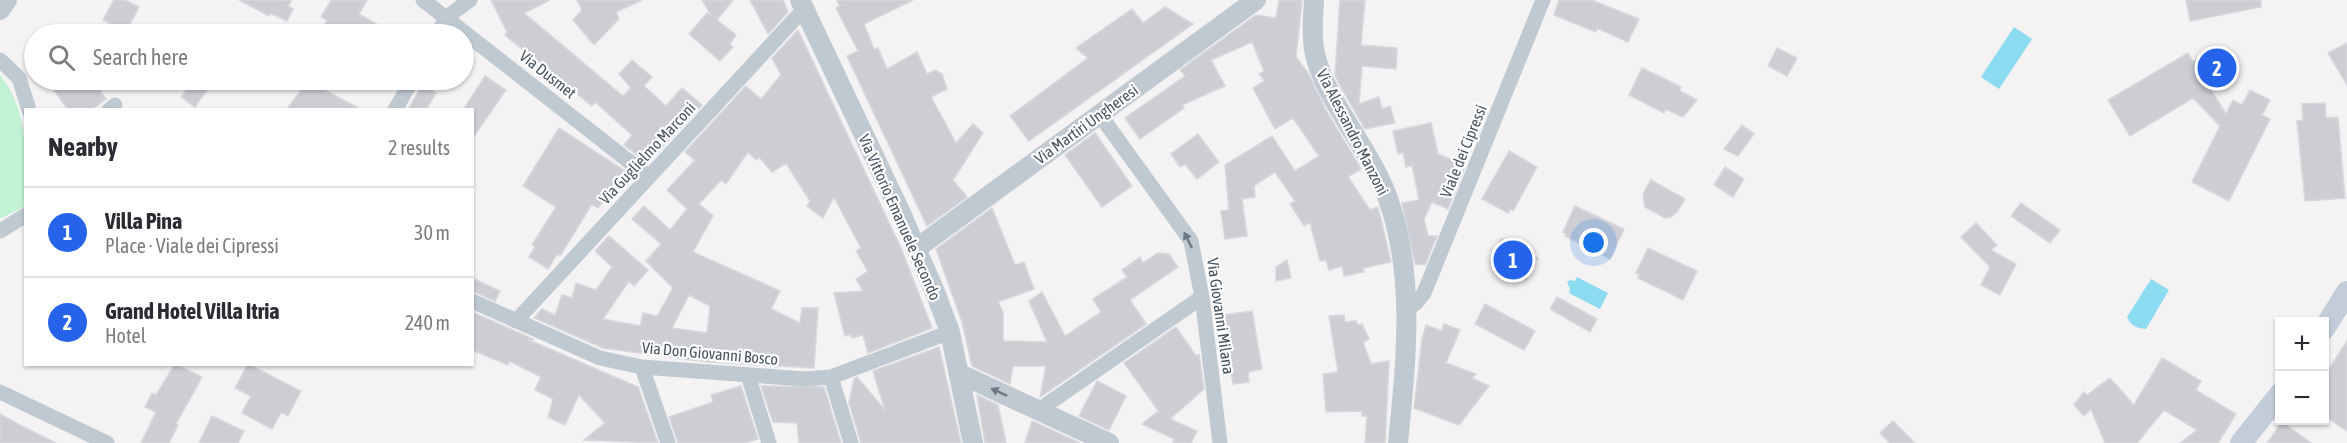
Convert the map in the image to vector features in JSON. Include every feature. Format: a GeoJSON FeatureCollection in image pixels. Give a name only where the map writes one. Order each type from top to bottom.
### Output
{"type":"FeatureCollection","features":[{"type":"Feature","properties":{"kind":"main road"},"geometry":{"type":"LineString","coordinates":[[2329,322],[2347,292]]}},
{"type":"Feature","properties":{"kind":"main road"},"geometry":{"type":"LineString","coordinates":[[2241,443],[2275,400]]}},
{"type":"Feature","properties":{"kind":"street"},"geometry":{"type":"LineString","coordinates":[[0,10],[7,0]]}},
{"type":"Feature","properties":{"kind":"street","name":"Via Dusmet"},"geometry":{"type":"LineString","coordinates":[[423,0],[456,24]]}},
{"type":"Feature","properties":{"kind":"street"},"geometry":{"type":"LineString","coordinates":[[443,24],[447,17],[470,0]]}},
{"type":"Feature","properties":{"kind":"street","name":"Via Martiri Ungheresi"},"geometry":{"type":"LineString","coordinates":[[916,248],[1256,0]]}},
{"type":"Feature","properties":{"kind":"street","name":"Via Alessandro Manzoni"},"geometry":{"type":"LineString","coordinates":[[1314,0],[1312,32],[1315,55],[1323,77],[1375,167],[1387,195],[1402,248],[1407,309],[1398,443]]}},
{"type":"Feature","properties":{"kind":"street","name":"Viale dei Cipressi"},"geometry":{"type":"LineString","coordinates":[[1407,309],[1425,293],[1544,0]]}},
{"type":"Feature","properties":{"kind":"street","name":"Via Guglielmo Marconi"},"geometry":{"type":"LineString","coordinates":[[516,321],[649,177],[802,4]]}},
{"type":"Feature","properties":{"kind":"street","name":"Via Vittorio Emanuele Secondo"},"geometry":{"type":"LineString","coordinates":[[802,4],[916,248],[950,332],[974,443]]}},
{"type":"Feature","properties":{"kind":"street","name":"Via Dusmet"},"geometry":{"type":"LineString","coordinates":[[474,38],[649,177]]}},
{"type":"Feature","properties":{"kind":"street"},"geometry":{"type":"LineString","coordinates":[[0,60],[19,78],[28,108]]}},
{"type":"Feature","properties":{"kind":"street"},"geometry":{"type":"LineString","coordinates":[[396,108],[406,90]]}},
{"type":"Feature","properties":{"kind":"street","name":"Via Giovanni Milana"},"geometry":{"type":"LineString","coordinates":[[1100,115],[1191,241],[1202,297],[1220,443]]}},
{"type":"Feature","properties":{"kind":"street"},"geometry":{"type":"LineString","coordinates":[[0,231],[24,216]]}},
{"type":"Feature","properties":{"kind":"street"},"geometry":{"type":"LineString","coordinates":[[1038,410],[1202,297]]}},
{"type":"Feature","properties":{"kind":"street","name":"Via Don Giovanni Bosco"},"geometry":{"type":"LineString","coordinates":[[474,302],[600,358],[642,367],[804,380],[831,377],[950,332]]}},
{"type":"Feature","properties":{"kind":"street"},"geometry":{"type":"LineString","coordinates":[[642,367],[668,443]]}},
{"type":"Feature","properties":{"kind":"street"},"geometry":{"type":"LineString","coordinates":[[960,374],[1109,443]]}},
{"type":"Feature","properties":{"kind":"street"},"geometry":{"type":"LineString","coordinates":[[748,375],[769,443]]}},
{"type":"Feature","properties":{"kind":"street"},"geometry":{"type":"LineString","coordinates":[[831,377],[850,443]]}},
{"type":"Feature","properties":{"kind":"street"},"geometry":{"type":"LineString","coordinates":[[0,392],[107,443]]}},
{"type":"Feature","properties":{"kind":"green space"},"geometry":{"type":"Polygon","coordinates":[[[0,75],[10,89],[21,121],[24,138],[24,207],[0,219],[0,75]]]}},
{"type":"Feature","properties":{"kind":"water"},"geometry":{"type":"Polygon","coordinates":[[[2014,27],[2032,39],[1999,89],[1981,77],[2014,27]]]}},
{"type":"Feature","properties":{"kind":"water"},"geometry":{"type":"Polygon","coordinates":[[[1577,277],[1608,293],[1600,309],[1569,293],[1567,282],[1575,281],[1577,277]]]}},
{"type":"Feature","properties":{"kind":"water"},"geometry":{"type":"Polygon","coordinates":[[[2151,279],[2169,290],[2146,329],[2130,323],[2127,317],[2151,279]]]}},
{"type":"Feature","properties":{"kind":"building"},"geometry":{"type":"Polygon","coordinates":[[[114,0],[125,0],[139,7],[130,24],[111,24],[103,20],[114,0]]]}},
{"type":"Feature","properties":{"kind":"building"},"geometry":{"type":"Polygon","coordinates":[[[239,0],[292,0],[288,6],[293,9],[287,21],[270,13],[269,16],[239,0]]]}},
{"type":"Feature","properties":{"kind":"building"},"geometry":{"type":"Polygon","coordinates":[[[331,0],[367,0],[359,14],[376,24],[325,24],[327,20],[321,17],[331,0]]]}},
{"type":"Feature","properties":{"kind":"building"},"geometry":{"type":"Polygon","coordinates":[[[491,0],[550,0],[524,13],[623,96],[631,88],[619,74],[632,60],[652,77],[644,86],[666,106],[682,88],[702,105],[648,163],[624,145],[632,135],[595,102],[592,106],[505,35],[507,32],[491,0]]]}},
{"type":"Feature","properties":{"kind":"building"},"geometry":{"type":"Polygon","coordinates":[[[577,0],[642,0],[616,12],[619,19],[594,45],[573,20],[582,10],[577,0]]]}},
{"type":"Feature","properties":{"kind":"building"},"geometry":{"type":"Polygon","coordinates":[[[702,0],[733,0],[717,20],[736,35],[730,44],[733,47],[720,61],[689,34],[707,13],[711,15],[702,0]]]}},
{"type":"Feature","properties":{"kind":"building"},"geometry":{"type":"Polygon","coordinates":[[[750,0],[783,0],[788,12],[768,34],[750,0]]]}},
{"type":"Feature","properties":{"kind":"building"},"geometry":{"type":"Polygon","coordinates":[[[837,0],[913,0],[864,24],[874,49],[878,48],[887,69],[917,52],[927,74],[935,70],[942,74],[947,89],[931,97],[956,143],[973,124],[983,133],[953,180],[967,197],[927,226],[847,56],[858,51],[836,8],[840,6],[837,0]]]}},
{"type":"Feature","properties":{"kind":"building"},"geometry":{"type":"Polygon","coordinates":[[[1279,0],[1302,0],[1296,57],[1308,73],[1327,112],[1361,169],[1348,177],[1370,210],[1378,207],[1391,262],[1363,268],[1364,272],[1344,276],[1342,266],[1329,270],[1326,260],[1320,261],[1310,222],[1304,226],[1290,204],[1295,201],[1275,172],[1254,186],[1255,197],[1242,199],[1247,236],[1225,239],[1221,211],[1229,210],[1225,165],[1272,136],[1295,171],[1319,156],[1293,118],[1275,129],[1253,88],[1265,81],[1259,74],[1264,71],[1252,42],[1211,60],[1225,86],[1182,105],[1184,108],[1140,139],[1125,118],[1185,76],[1180,70],[1256,15],[1276,18],[1279,0]]]}},
{"type":"Feature","properties":{"kind":"building"},"geometry":{"type":"Polygon","coordinates":[[[1340,0],[1365,0],[1361,45],[1397,48],[1396,69],[1362,66],[1359,104],[1379,97],[1382,109],[1390,106],[1395,123],[1365,129],[1339,84],[1335,75],[1340,0]]]}},
{"type":"Feature","properties":{"kind":"building"},"geometry":{"type":"Polygon","coordinates":[[[1559,0],[1591,0],[1639,19],[1628,42],[1597,28],[1596,32],[1554,15],[1559,0]]]}},
{"type":"Feature","properties":{"kind":"building"},"geometry":{"type":"Polygon","coordinates":[[[2186,0],[2261,0],[2261,7],[2190,21],[2186,0]]]}},
{"type":"Feature","properties":{"kind":"building"},"geometry":{"type":"Polygon","coordinates":[[[1165,7],[1193,24],[1029,141],[1010,116],[1088,58],[1076,48],[1132,9],[1143,23],[1165,7]]]}},
{"type":"Feature","properties":{"kind":"building"},"geometry":{"type":"Polygon","coordinates":[[[798,30],[901,248],[932,328],[868,353],[863,335],[852,338],[851,334],[845,336],[834,293],[863,291],[856,279],[868,271],[856,251],[861,248],[834,197],[823,218],[807,206],[810,201],[786,163],[772,172],[759,157],[756,160],[748,152],[726,184],[721,180],[699,204],[713,216],[693,252],[780,291],[771,309],[800,323],[802,308],[818,308],[814,368],[708,362],[603,348],[534,318],[542,309],[555,315],[562,295],[572,298],[576,283],[596,290],[612,267],[595,251],[609,236],[648,270],[634,286],[629,281],[603,319],[640,326],[643,313],[657,316],[673,288],[646,261],[661,244],[632,219],[644,206],[670,230],[687,209],[667,190],[695,160],[685,152],[746,86],[761,99],[781,75],[772,58],[798,30]],[[689,295],[672,328],[707,333],[710,306],[689,295]]]}},
{"type":"Feature","properties":{"kind":"building"},"geometry":{"type":"Polygon","coordinates":[[[2347,43],[2347,85],[2328,53],[2347,43]]]}},
{"type":"Feature","properties":{"kind":"building"},"geometry":{"type":"Polygon","coordinates":[[[1777,48],[1797,58],[1787,76],[1768,66],[1777,48]]]}},
{"type":"Feature","properties":{"kind":"building"},"geometry":{"type":"Polygon","coordinates":[[[2216,48],[2226,66],[2204,79],[2226,114],[2233,100],[2242,105],[2250,90],[2270,100],[2262,115],[2270,119],[2229,201],[2192,182],[2220,126],[2193,98],[2130,136],[2108,100],[2188,53],[2193,62],[2216,48]]]}},
{"type":"Feature","properties":{"kind":"building"},"geometry":{"type":"Polygon","coordinates":[[[1642,68],[1681,87],[1680,91],[1697,100],[1683,117],[1666,109],[1664,113],[1629,95],[1642,68]]]}},
{"type":"Feature","properties":{"kind":"building"},"geometry":{"type":"Polygon","coordinates":[[[485,76],[506,90],[474,136],[474,108],[464,108],[485,76]]]}},
{"type":"Feature","properties":{"kind":"building"},"geometry":{"type":"Polygon","coordinates":[[[54,90],[100,90],[106,99],[94,108],[67,108],[54,90]]]}},
{"type":"Feature","properties":{"kind":"building"},"geometry":{"type":"Polygon","coordinates":[[[186,90],[207,90],[195,107],[181,97],[186,90]]]}},
{"type":"Feature","properties":{"kind":"building"},"geometry":{"type":"Polygon","coordinates":[[[301,90],[325,90],[358,108],[288,108],[301,90]]]}},
{"type":"Feature","properties":{"kind":"building"},"geometry":{"type":"Polygon","coordinates":[[[419,90],[431,90],[436,93],[427,108],[409,108],[419,90]]]}},
{"type":"Feature","properties":{"kind":"building"},"geometry":{"type":"Polygon","coordinates":[[[2325,103],[2326,118],[2338,117],[2345,198],[2305,201],[2297,121],[2303,120],[2302,104],[2325,103]]]}},
{"type":"Feature","properties":{"kind":"building"},"geometry":{"type":"Polygon","coordinates":[[[1431,123],[1438,154],[1465,166],[1448,209],[1432,202],[1424,219],[1428,236],[1437,236],[1425,265],[1415,264],[1402,203],[1419,200],[1412,165],[1406,167],[1403,152],[1398,154],[1393,131],[1431,123]]]}},
{"type":"Feature","properties":{"kind":"building"},"geometry":{"type":"Polygon","coordinates":[[[1742,125],[1754,134],[1738,156],[1724,149],[1742,125]]]}},
{"type":"Feature","properties":{"kind":"building"},"geometry":{"type":"Polygon","coordinates":[[[559,128],[625,171],[598,208],[592,204],[560,256],[557,254],[548,269],[529,257],[535,247],[532,245],[556,207],[523,186],[559,128]]]}},
{"type":"Feature","properties":{"kind":"building"},"geometry":{"type":"Polygon","coordinates":[[[1095,133],[1132,186],[1102,207],[1065,155],[1095,133]]]}},
{"type":"Feature","properties":{"kind":"building"},"geometry":{"type":"Polygon","coordinates":[[[1198,134],[1219,162],[1197,179],[1185,164],[1180,167],[1171,154],[1198,134]]]}},
{"type":"Feature","properties":{"kind":"building"},"geometry":{"type":"Polygon","coordinates":[[[1509,151],[1537,167],[1513,211],[1510,209],[1508,213],[1482,199],[1509,151]]]}},
{"type":"Feature","properties":{"kind":"building"},"geometry":{"type":"Polygon","coordinates":[[[1725,167],[1744,179],[1733,197],[1714,185],[1725,167]]]}},
{"type":"Feature","properties":{"kind":"building"},"geometry":{"type":"Polygon","coordinates":[[[1651,180],[1685,199],[1671,217],[1665,218],[1645,207],[1643,194],[1651,180]]]}},
{"type":"Feature","properties":{"kind":"building"},"geometry":{"type":"Polygon","coordinates":[[[2021,203],[2060,230],[2050,243],[2011,216],[2021,203]]]}},
{"type":"Feature","properties":{"kind":"building"},"geometry":{"type":"Polygon","coordinates":[[[1575,206],[1624,229],[1610,259],[1565,236],[1563,232],[1575,206]]]}},
{"type":"Feature","properties":{"kind":"building"},"geometry":{"type":"Polygon","coordinates":[[[992,208],[1015,265],[1024,262],[1034,289],[998,302],[1003,312],[1003,341],[1047,342],[1029,301],[1042,292],[1065,336],[1101,312],[1093,299],[1127,277],[1122,270],[1140,257],[1143,263],[1158,253],[1169,254],[1178,267],[1130,300],[1146,324],[1040,397],[1046,366],[1013,366],[1010,384],[972,366],[962,322],[936,249],[992,208]]]}},
{"type":"Feature","properties":{"kind":"building"},"geometry":{"type":"Polygon","coordinates":[[[1976,223],[1997,245],[1991,250],[2016,264],[2000,295],[1981,285],[1990,267],[1961,237],[1976,223]]]}},
{"type":"Feature","properties":{"kind":"building"},"geometry":{"type":"Polygon","coordinates":[[[1501,239],[1537,258],[1526,280],[1490,262],[1501,239]]]}},
{"type":"Feature","properties":{"kind":"building"},"geometry":{"type":"Polygon","coordinates":[[[1648,248],[1697,271],[1683,300],[1638,278],[1640,275],[1636,273],[1648,248]]]}},
{"type":"Feature","properties":{"kind":"building"},"geometry":{"type":"Polygon","coordinates":[[[1287,260],[1291,278],[1276,281],[1276,267],[1287,260]]]}},
{"type":"Feature","properties":{"kind":"building"},"geometry":{"type":"Polygon","coordinates":[[[474,279],[500,291],[495,301],[474,292],[474,279]]]}},
{"type":"Feature","properties":{"kind":"building"},"geometry":{"type":"Polygon","coordinates":[[[1557,297],[1597,319],[1590,332],[1550,309],[1557,297]]]}},
{"type":"Feature","properties":{"kind":"building"},"geometry":{"type":"Polygon","coordinates":[[[1485,304],[1535,331],[1524,350],[1475,324],[1485,304]]]}},
{"type":"Feature","properties":{"kind":"building"},"geometry":{"type":"Polygon","coordinates":[[[1252,311],[1262,369],[1248,372],[1249,382],[1233,384],[1223,315],[1252,311]]]}},
{"type":"Feature","properties":{"kind":"building"},"geometry":{"type":"Polygon","coordinates":[[[474,313],[533,339],[529,340],[638,387],[658,443],[584,440],[605,423],[579,395],[565,425],[548,417],[553,399],[535,390],[541,377],[509,361],[508,365],[474,351],[474,313]]]}},
{"type":"Feature","properties":{"kind":"building"},"geometry":{"type":"Polygon","coordinates":[[[1344,315],[1345,322],[1356,321],[1358,325],[1362,324],[1369,339],[1363,342],[1371,364],[1389,361],[1385,443],[1365,443],[1367,416],[1362,416],[1362,411],[1326,412],[1323,374],[1338,372],[1329,316],[1344,315]]]}},
{"type":"Feature","properties":{"kind":"building"},"geometry":{"type":"Polygon","coordinates":[[[1444,324],[1460,330],[1446,363],[1476,374],[1472,378],[1489,386],[1459,425],[1414,408],[1422,339],[1426,325],[1442,331],[1444,324]]]}},
{"type":"Feature","properties":{"kind":"building"},"geometry":{"type":"Polygon","coordinates":[[[1176,327],[1196,356],[1199,354],[1204,389],[1170,419],[1197,431],[1191,443],[1173,443],[1174,439],[1142,424],[1157,412],[1160,413],[1124,363],[1176,327]]]}},
{"type":"Feature","properties":{"kind":"building"},"geometry":{"type":"Polygon","coordinates":[[[2347,341],[2347,431],[2329,419],[2329,369],[2347,341]]]}},
{"type":"Feature","properties":{"kind":"building"},"geometry":{"type":"Polygon","coordinates":[[[939,347],[961,443],[861,443],[849,403],[854,379],[857,377],[885,410],[873,371],[939,347]]]}},
{"type":"Feature","properties":{"kind":"building"},"geometry":{"type":"Polygon","coordinates":[[[2162,358],[2201,381],[2196,390],[2236,414],[2218,443],[2180,443],[2197,430],[2164,410],[2137,443],[2105,443],[2091,409],[2084,416],[2074,405],[2084,392],[2087,395],[2110,378],[2134,405],[2162,358]]]}},
{"type":"Feature","properties":{"kind":"building"},"geometry":{"type":"Polygon","coordinates":[[[174,366],[179,366],[202,377],[176,424],[178,425],[169,443],[141,443],[156,412],[145,407],[152,393],[156,395],[174,366]]]}},
{"type":"Feature","properties":{"kind":"building"},"geometry":{"type":"Polygon","coordinates":[[[247,366],[252,366],[301,391],[288,416],[281,412],[272,429],[242,413],[251,396],[235,388],[247,366]]]}},
{"type":"Feature","properties":{"kind":"building"},"geometry":{"type":"Polygon","coordinates":[[[1097,381],[1126,396],[1109,430],[1079,416],[1097,381]]]}},
{"type":"Feature","properties":{"kind":"building"},"geometry":{"type":"Polygon","coordinates":[[[741,386],[758,439],[745,443],[678,443],[669,417],[713,402],[711,395],[741,386]]]}},
{"type":"Feature","properties":{"kind":"building"},"geometry":{"type":"Polygon","coordinates":[[[761,386],[824,387],[841,443],[799,443],[797,423],[773,422],[761,386]]]}},
{"type":"Feature","properties":{"kind":"building"},"geometry":{"type":"Polygon","coordinates":[[[977,395],[998,405],[1006,443],[985,443],[977,395]]]}},
{"type":"Feature","properties":{"kind":"building"},"geometry":{"type":"Polygon","coordinates":[[[0,414],[18,424],[56,443],[0,443],[0,414]]]}},
{"type":"Feature","properties":{"kind":"building"},"geometry":{"type":"Polygon","coordinates":[[[212,416],[244,431],[238,443],[199,443],[212,416]]]}},
{"type":"Feature","properties":{"kind":"building"},"geometry":{"type":"Polygon","coordinates":[[[1032,421],[1080,443],[1025,443],[1032,421]]]}},
{"type":"Feature","properties":{"kind":"building"},"geometry":{"type":"Polygon","coordinates":[[[1893,421],[1915,443],[1890,443],[1880,433],[1893,421]]]}},
{"type":"Feature","properties":{"kind":"building"},"geometry":{"type":"Polygon","coordinates":[[[2280,425],[2286,425],[2311,443],[2267,443],[2280,425]]]}},
{"type":"Feature","properties":{"kind":"place","name":"Grand Hotel Villa Itria"},"geometry":{"type":"Point","coordinates":[2217,68]}},
{"type":"Feature","properties":{"kind":"place","name":"Villa Pina"},"geometry":{"type":"Point","coordinates":[1513,260]}}]}
